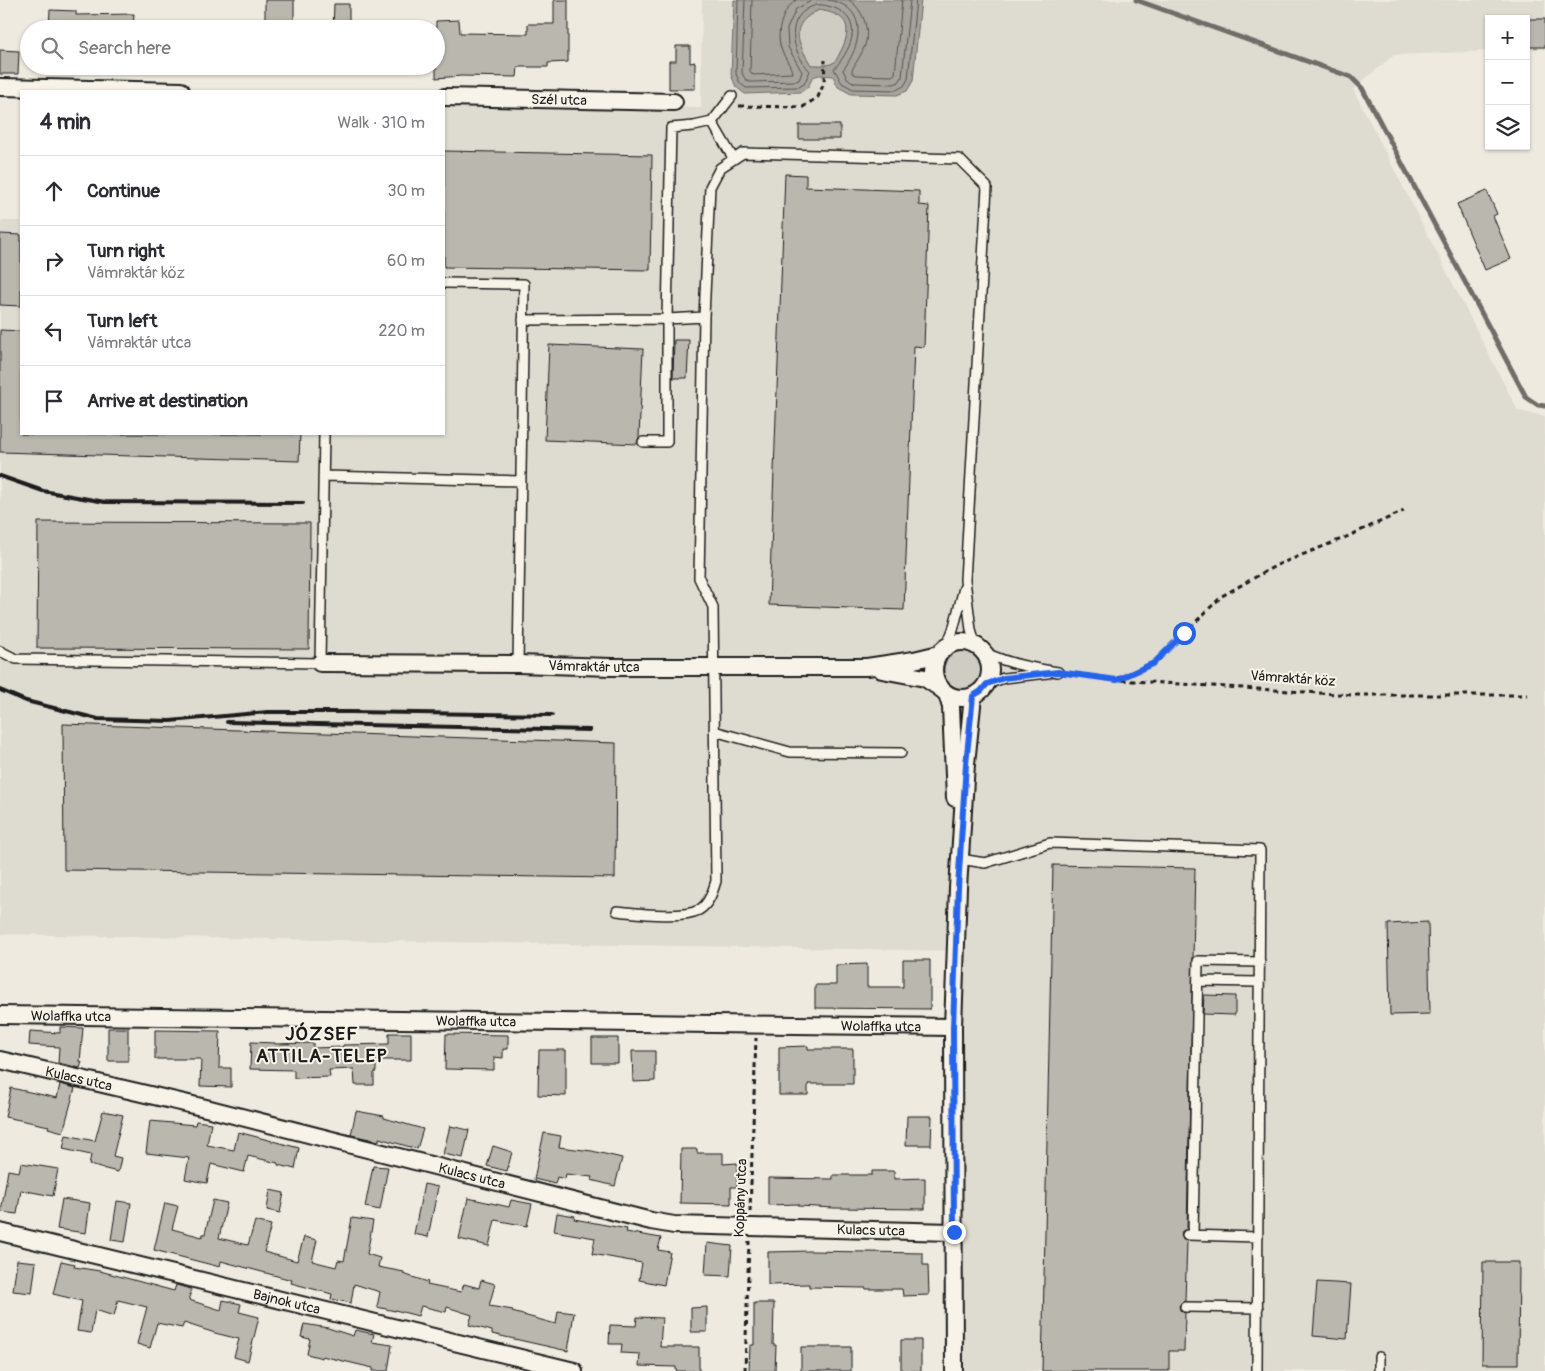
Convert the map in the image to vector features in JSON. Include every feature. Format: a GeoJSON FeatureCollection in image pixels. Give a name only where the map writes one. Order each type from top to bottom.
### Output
{"type":"FeatureCollection","features":[{"type":"Feature","properties":{"kind":"street"},"geometry":{"type":"LineString","coordinates":[[0,87],[136,90]]}},
{"type":"Feature","properties":{"kind":"street","name":"Szél utca"},"geometry":{"type":"LineString","coordinates":[[445,97],[674,102]]}},
{"type":"Feature","properties":{"kind":"street"},"geometry":{"type":"LineString","coordinates":[[943,691],[955,697],[964,698],[973,696],[981,691],[987,684],[991,666],[980,649],[966,641],[956,642],[943,649],[934,665],[934,677],[951,706],[958,888]]}},
{"type":"Feature","properties":{"kind":"street","name":"Vámraktár utca"},"geometry":{"type":"LineString","coordinates":[[320,663],[867,667],[914,660],[943,649]]}},
{"type":"Feature","properties":{"kind":"street","name":"Vámraktár utca"},"geometry":{"type":"LineString","coordinates":[[867,667],[925,678],[943,691]]}},
{"type":"Feature","properties":{"kind":"street"},"geometry":{"type":"LineString","coordinates":[[954,1371],[953,1028],[958,888],[973,696]]}},
{"type":"Feature","properties":{"kind":"street","name":"Wolaffka utca"},"geometry":{"type":"LineString","coordinates":[[0,1015],[953,1028]]}},
{"type":"Feature","properties":{"kind":"street","name":"Kulacs utca"},"geometry":{"type":"LineString","coordinates":[[0,1060],[210,1109],[651,1220],[674,1224],[954,1232]]}},
{"type":"Feature","properties":{"kind":"street","name":"Bajnok utca"},"geometry":{"type":"LineString","coordinates":[[0,1232],[574,1371]]}},
{"type":"Feature","properties":{"kind":"lane"},"geometry":{"type":"LineString","coordinates":[[643,442],[667,442],[667,319],[671,128],[712,122],[732,96]]}},
{"type":"Feature","properties":{"kind":"lane"},"geometry":{"type":"LineString","coordinates":[[712,122],[733,158]]}},
{"type":"Feature","properties":{"kind":"lane"},"geometry":{"type":"LineString","coordinates":[[617,911],[681,914],[699,910],[711,897],[716,881],[713,607],[699,578],[704,318],[710,187],[720,168],[733,158],[743,153],[959,160],[987,187],[966,580],[971,630],[980,649],[1007,661],[1058,672]]}},
{"type":"Feature","properties":{"kind":"lane"},"geometry":{"type":"LineString","coordinates":[[445,283],[524,284],[518,664]]}},
{"type":"Feature","properties":{"kind":"lane"},"geometry":{"type":"LineString","coordinates":[[523,320],[704,318]]}},
{"type":"Feature","properties":{"kind":"lane"},"geometry":{"type":"LineString","coordinates":[[0,651],[16,659],[320,663],[324,435]]}},
{"type":"Feature","properties":{"kind":"lane"},"geometry":{"type":"LineString","coordinates":[[323,476],[521,481]]}},
{"type":"Feature","properties":{"kind":"lane"},"geometry":{"type":"LineString","coordinates":[[943,649],[953,630],[966,580]]}},
{"type":"Feature","properties":{"kind":"lane"},"geometry":{"type":"LineString","coordinates":[[987,684],[1004,678],[1058,672]]}},
{"type":"Feature","properties":{"kind":"lane"},"geometry":{"type":"LineString","coordinates":[[714,731],[790,752],[901,753]]}},
{"type":"Feature","properties":{"kind":"lane"},"geometry":{"type":"LineString","coordinates":[[960,859],[985,863],[1050,843],[1260,850],[1257,1371]]}},
{"type":"Feature","properties":{"kind":"lane"},"geometry":{"type":"LineString","coordinates":[[1258,1237],[1190,1235],[1198,961],[1260,962]]}},
{"type":"Feature","properties":{"kind":"lane"},"geometry":{"type":"LineString","coordinates":[[1198,981],[1259,982]]}},
{"type":"Feature","properties":{"kind":"lane"},"geometry":{"type":"LineString","coordinates":[[1185,1307],[1258,1308]]}},
{"type":"Feature","properties":{"kind":"lane"},"geometry":{"type":"LineString","coordinates":[[1379,1357],[1379,1371]]}},
{"type":"Feature","properties":{"kind":"path"},"geometry":{"type":"LineString","coordinates":[[725,106],[803,107],[818,97],[824,83],[825,60]]}},
{"type":"Feature","properties":{"kind":"path"},"geometry":{"type":"LineString","coordinates":[[1117,680],[1154,663],[1222,596],[1277,565],[1404,511]]}},
{"type":"Feature","properties":{"kind":"path","name":"Vámraktár köz"},"geometry":{"type":"LineString","coordinates":[[1058,672],[1117,680],[1352,695],[1527,695]]}},
{"type":"Feature","properties":{"kind":"path","name":"Koppány utca"},"geometry":{"type":"LineString","coordinates":[[745,1371],[756,1025]]}},
{"type":"Feature","properties":{"kind":"shaded area"},"geometry":{"type":"Polygon","coordinates":[[[702,0],[1545,0],[1545,49],[1530,50],[1530,15],[1485,15],[1485,51],[1394,55],[1353,89],[1518,411],[1545,416],[1545,1371],[958,1371],[961,951],[0,934],[0,221],[20,221],[20,435],[445,435],[445,103],[701,108],[702,0]]]}},
{"type":"Feature","properties":{"kind":"shaded area"},"geometry":{"type":"Polygon","coordinates":[[[819,10],[840,17],[847,26],[847,32],[842,49],[835,62],[826,65],[811,65],[799,41],[798,34],[802,22],[819,10]]]}},
{"type":"Feature","properties":{"kind":"shaded area"},"geometry":{"type":"Polygon","coordinates":[[[963,651],[977,656],[982,670],[977,684],[963,689],[949,684],[944,670],[949,656],[963,651]]]}},
{"type":"Feature","properties":{"kind":"water"},"geometry":{"type":"Polygon","coordinates":[[[734,0],[921,0],[913,81],[907,91],[897,95],[851,94],[838,87],[833,76],[819,75],[813,77],[808,87],[801,92],[745,94],[736,87],[731,75],[734,0]],[[819,10],[809,15],[799,27],[799,41],[811,65],[826,65],[835,62],[845,40],[847,26],[844,21],[835,14],[819,10]]]}},
{"type":"Feature","properties":{"kind":"building"},"geometry":{"type":"Polygon","coordinates":[[[265,0],[294,0],[294,20],[265,20],[265,0]]]}},
{"type":"Feature","properties":{"kind":"building"},"geometry":{"type":"Polygon","coordinates":[[[554,0],[568,0],[568,62],[548,63],[548,67],[518,67],[517,77],[461,76],[436,78],[436,75],[445,75],[445,21],[459,20],[460,33],[528,34],[528,24],[554,24],[554,0]]]}},
{"type":"Feature","properties":{"kind":"building"},"geometry":{"type":"Polygon","coordinates":[[[334,4],[349,4],[349,20],[333,20],[334,4]]]}},
{"type":"Feature","properties":{"kind":"building"},"geometry":{"type":"Polygon","coordinates":[[[50,10],[76,11],[76,15],[134,14],[134,20],[49,20],[50,10]]]}},
{"type":"Feature","properties":{"kind":"building"},"geometry":{"type":"Polygon","coordinates":[[[1530,19],[1545,19],[1545,47],[1530,47],[1530,19]]]}},
{"type":"Feature","properties":{"kind":"building"},"geometry":{"type":"Polygon","coordinates":[[[676,46],[690,46],[690,63],[695,62],[695,89],[669,89],[669,61],[676,61],[676,46]]]}},
{"type":"Feature","properties":{"kind":"building"},"geometry":{"type":"Polygon","coordinates":[[[0,50],[19,51],[18,74],[0,74],[0,50]]]}},
{"type":"Feature","properties":{"kind":"building"},"geometry":{"type":"Polygon","coordinates":[[[799,125],[840,125],[840,139],[799,139],[799,125]]]}},
{"type":"Feature","properties":{"kind":"building"},"geometry":{"type":"Polygon","coordinates":[[[445,151],[652,155],[650,270],[445,267],[445,151]]]}},
{"type":"Feature","properties":{"kind":"building"},"geometry":{"type":"Polygon","coordinates":[[[785,174],[806,175],[806,187],[919,191],[919,205],[929,206],[924,347],[914,346],[904,610],[769,605],[785,174]]]}},
{"type":"Feature","properties":{"kind":"building"},"geometry":{"type":"Polygon","coordinates":[[[1487,191],[1497,214],[1493,216],[1511,259],[1485,270],[1457,204],[1487,191]]]}},
{"type":"Feature","properties":{"kind":"building"},"geometry":{"type":"Polygon","coordinates":[[[0,234],[20,235],[20,306],[0,305],[0,234]]]}},
{"type":"Feature","properties":{"kind":"building"},"geometry":{"type":"Polygon","coordinates":[[[0,330],[20,331],[20,435],[300,435],[299,461],[0,452],[0,330]]]}},
{"type":"Feature","properties":{"kind":"building"},"geometry":{"type":"Polygon","coordinates":[[[674,340],[689,340],[687,378],[673,378],[674,340]]]}},
{"type":"Feature","properties":{"kind":"building"},"geometry":{"type":"Polygon","coordinates":[[[549,345],[643,349],[639,437],[637,444],[545,440],[549,345]]]}},
{"type":"Feature","properties":{"kind":"building"},"geometry":{"type":"Polygon","coordinates":[[[38,522],[310,523],[309,649],[37,648],[38,522]]]}},
{"type":"Feature","properties":{"kind":"building"},"geometry":{"type":"Polygon","coordinates":[[[63,724],[616,743],[615,878],[64,870],[63,724]]]}},
{"type":"Feature","properties":{"kind":"building"},"geometry":{"type":"Polygon","coordinates":[[[1053,865],[1195,868],[1187,1229],[1182,1231],[1181,1235],[1183,1240],[1187,1241],[1185,1301],[1179,1306],[1180,1310],[1185,1313],[1184,1351],[1169,1351],[1169,1371],[1042,1371],[1053,865]]]}},
{"type":"Feature","properties":{"kind":"building"},"geometry":{"type":"Polygon","coordinates":[[[1428,922],[1430,1014],[1390,1015],[1388,924],[1428,922]]]}},
{"type":"Feature","properties":{"kind":"building"},"geometry":{"type":"Polygon","coordinates":[[[903,960],[930,960],[930,1009],[815,1008],[815,985],[836,985],[836,965],[867,964],[867,987],[903,987],[903,960]]]}},
{"type":"Feature","properties":{"kind":"building"},"geometry":{"type":"Polygon","coordinates":[[[1204,995],[1235,996],[1235,1015],[1203,1014],[1204,995]]]}},
{"type":"Feature","properties":{"kind":"building"},"geometry":{"type":"Polygon","coordinates":[[[60,1027],[83,1028],[80,1062],[82,1062],[80,1068],[58,1063],[59,1047],[29,1045],[30,1031],[60,1033],[60,1027]]]}},
{"type":"Feature","properties":{"kind":"building"},"geometry":{"type":"Polygon","coordinates":[[[108,1028],[128,1028],[128,1061],[108,1061],[108,1028]]]}},
{"type":"Feature","properties":{"kind":"building"},"geometry":{"type":"Polygon","coordinates":[[[155,1030],[220,1031],[219,1068],[231,1068],[231,1087],[200,1086],[201,1059],[155,1059],[155,1030]]]}},
{"type":"Feature","properties":{"kind":"building"},"geometry":{"type":"Polygon","coordinates":[[[389,1033],[411,1033],[411,1060],[376,1060],[374,1085],[355,1085],[354,1069],[329,1070],[330,1077],[294,1078],[294,1070],[250,1069],[251,1042],[275,1044],[313,1043],[313,1048],[389,1044],[389,1033]]]}},
{"type":"Feature","properties":{"kind":"building"},"geometry":{"type":"Polygon","coordinates":[[[446,1034],[508,1035],[508,1049],[503,1049],[503,1058],[494,1057],[494,1070],[445,1069],[446,1034]]]}},
{"type":"Feature","properties":{"kind":"building"},"geometry":{"type":"Polygon","coordinates":[[[592,1038],[618,1038],[618,1063],[592,1063],[592,1038]]]}},
{"type":"Feature","properties":{"kind":"building"},"geometry":{"type":"Polygon","coordinates":[[[808,1046],[808,1049],[853,1049],[853,1084],[808,1084],[808,1095],[779,1095],[779,1047],[808,1046]]]}},
{"type":"Feature","properties":{"kind":"building"},"geometry":{"type":"Polygon","coordinates":[[[539,1050],[566,1050],[566,1096],[538,1095],[539,1050]]]}},
{"type":"Feature","properties":{"kind":"building"},"geometry":{"type":"Polygon","coordinates":[[[632,1051],[655,1051],[655,1081],[633,1082],[632,1051]]]}},
{"type":"Feature","properties":{"kind":"building"},"geometry":{"type":"Polygon","coordinates":[[[60,1084],[75,1088],[63,1132],[48,1128],[49,1126],[5,1117],[11,1088],[57,1098],[60,1084]]]}},
{"type":"Feature","properties":{"kind":"building"},"geometry":{"type":"Polygon","coordinates":[[[103,1111],[123,1115],[113,1156],[121,1158],[118,1172],[89,1165],[91,1155],[63,1149],[66,1135],[95,1141],[103,1111]]]}},
{"type":"Feature","properties":{"kind":"building"},"geometry":{"type":"Polygon","coordinates":[[[356,1111],[384,1116],[384,1118],[423,1129],[417,1149],[379,1138],[379,1141],[351,1135],[356,1111]]]}},
{"type":"Feature","properties":{"kind":"building"},"geometry":{"type":"Polygon","coordinates":[[[907,1116],[932,1116],[931,1145],[906,1145],[907,1116]]]}},
{"type":"Feature","properties":{"kind":"building"},"geometry":{"type":"Polygon","coordinates":[[[150,1121],[195,1125],[196,1121],[211,1123],[207,1145],[234,1150],[238,1132],[299,1148],[295,1169],[248,1156],[244,1172],[211,1164],[207,1183],[185,1179],[189,1158],[146,1153],[150,1121]]]}},
{"type":"Feature","properties":{"kind":"building"},"geometry":{"type":"Polygon","coordinates":[[[450,1126],[469,1130],[463,1158],[443,1154],[450,1126]]]}},
{"type":"Feature","properties":{"kind":"building"},"geometry":{"type":"Polygon","coordinates":[[[544,1133],[561,1136],[559,1147],[592,1151],[622,1158],[615,1186],[591,1180],[592,1177],[566,1174],[565,1179],[557,1177],[555,1184],[534,1179],[544,1133]]]}},
{"type":"Feature","properties":{"kind":"building"},"geometry":{"type":"Polygon","coordinates":[[[493,1146],[512,1152],[507,1171],[487,1166],[493,1146]]]}},
{"type":"Feature","properties":{"kind":"building"},"geometry":{"type":"Polygon","coordinates":[[[681,1149],[697,1149],[697,1153],[723,1153],[723,1164],[737,1163],[737,1187],[731,1187],[731,1204],[680,1203],[681,1149]]]}},
{"type":"Feature","properties":{"kind":"building"},"geometry":{"type":"Polygon","coordinates":[[[21,1163],[58,1169],[53,1196],[21,1190],[17,1214],[1,1212],[8,1170],[19,1172],[21,1163]]]}},
{"type":"Feature","properties":{"kind":"building"},"geometry":{"type":"Polygon","coordinates":[[[373,1166],[388,1167],[380,1210],[365,1207],[373,1166]]]}},
{"type":"Feature","properties":{"kind":"building"},"geometry":{"type":"Polygon","coordinates":[[[872,1171],[894,1171],[894,1179],[925,1178],[925,1209],[834,1208],[798,1206],[798,1204],[768,1205],[768,1178],[833,1179],[833,1175],[872,1175],[872,1171]]]}},
{"type":"Feature","properties":{"kind":"building"},"geometry":{"type":"Polygon","coordinates":[[[424,1184],[438,1187],[428,1237],[414,1234],[424,1184]]]}},
{"type":"Feature","properties":{"kind":"building"},"geometry":{"type":"Polygon","coordinates":[[[270,1190],[284,1193],[280,1213],[267,1210],[270,1190]]]}},
{"type":"Feature","properties":{"kind":"building"},"geometry":{"type":"Polygon","coordinates":[[[468,1198],[509,1207],[511,1200],[532,1204],[527,1226],[495,1220],[489,1246],[459,1239],[468,1198]]]}},
{"type":"Feature","properties":{"kind":"building"},"geometry":{"type":"Polygon","coordinates":[[[62,1199],[90,1203],[86,1233],[57,1229],[62,1199]]]}},
{"type":"Feature","properties":{"kind":"building"},"geometry":{"type":"Polygon","coordinates":[[[213,1200],[227,1203],[219,1238],[248,1245],[255,1221],[271,1225],[264,1252],[297,1261],[304,1237],[317,1240],[312,1261],[336,1267],[338,1260],[344,1261],[352,1218],[373,1221],[367,1254],[380,1258],[378,1267],[404,1272],[403,1274],[428,1282],[427,1285],[461,1292],[464,1284],[479,1288],[481,1280],[495,1284],[489,1306],[513,1310],[512,1312],[556,1324],[558,1311],[574,1313],[568,1351],[492,1334],[492,1331],[469,1325],[472,1315],[447,1307],[446,1312],[421,1306],[418,1316],[377,1307],[380,1292],[354,1284],[351,1303],[331,1299],[332,1294],[291,1283],[292,1280],[221,1261],[220,1267],[154,1250],[165,1203],[178,1206],[172,1229],[202,1237],[205,1234],[213,1200]]]}},
{"type":"Feature","properties":{"kind":"building"},"geometry":{"type":"Polygon","coordinates":[[[117,1201],[131,1203],[125,1242],[111,1240],[117,1201]]]}},
{"type":"Feature","properties":{"kind":"building"},"geometry":{"type":"Polygon","coordinates":[[[557,1213],[575,1216],[574,1219],[627,1229],[626,1232],[661,1238],[658,1250],[670,1252],[664,1285],[639,1280],[642,1263],[592,1254],[595,1238],[554,1231],[557,1213]]]}},
{"type":"Feature","properties":{"kind":"building"},"geometry":{"type":"Polygon","coordinates":[[[707,1243],[732,1246],[730,1276],[705,1275],[707,1243]]]}},
{"type":"Feature","properties":{"kind":"building"},"geometry":{"type":"Polygon","coordinates":[[[768,1252],[923,1253],[923,1265],[928,1265],[929,1295],[903,1296],[902,1289],[809,1287],[809,1284],[768,1285],[768,1252]]]}},
{"type":"Feature","properties":{"kind":"building"},"geometry":{"type":"Polygon","coordinates":[[[17,1260],[36,1262],[32,1293],[13,1291],[17,1260]]]}},
{"type":"Feature","properties":{"kind":"building"},"geometry":{"type":"Polygon","coordinates":[[[61,1261],[75,1264],[74,1267],[100,1271],[174,1291],[176,1285],[191,1289],[189,1300],[221,1310],[223,1300],[241,1304],[239,1312],[259,1317],[248,1361],[234,1357],[239,1339],[184,1323],[182,1328],[157,1323],[150,1348],[137,1344],[147,1307],[118,1300],[114,1316],[95,1310],[91,1333],[77,1331],[82,1301],[53,1294],[61,1261]]]}},
{"type":"Feature","properties":{"kind":"building"},"geometry":{"type":"Polygon","coordinates":[[[1483,1262],[1519,1262],[1518,1364],[1482,1364],[1483,1262]]]}},
{"type":"Feature","properties":{"kind":"building"},"geometry":{"type":"Polygon","coordinates":[[[1317,1282],[1351,1284],[1347,1339],[1313,1336],[1317,1282]]]}},
{"type":"Feature","properties":{"kind":"building"},"geometry":{"type":"Polygon","coordinates":[[[754,1303],[774,1303],[773,1345],[776,1345],[775,1371],[749,1371],[750,1345],[754,1345],[754,1303]]]}},
{"type":"Feature","properties":{"kind":"building"},"geometry":{"type":"Polygon","coordinates":[[[707,1307],[707,1332],[691,1332],[691,1308],[707,1307]]]}},
{"type":"Feature","properties":{"kind":"building"},"geometry":{"type":"Polygon","coordinates":[[[637,1317],[662,1318],[660,1347],[699,1347],[699,1371],[676,1371],[676,1367],[639,1366],[640,1354],[621,1353],[622,1344],[609,1344],[610,1325],[636,1326],[637,1317]]]}},
{"type":"Feature","properties":{"kind":"building"},"geometry":{"type":"Polygon","coordinates":[[[304,1324],[328,1328],[353,1336],[355,1330],[374,1334],[372,1342],[392,1345],[388,1371],[373,1371],[373,1368],[307,1354],[310,1339],[301,1337],[304,1324]]]}},
{"type":"Feature","properties":{"kind":"building"},"geometry":{"type":"Polygon","coordinates":[[[901,1340],[921,1340],[921,1371],[901,1371],[901,1340]]]}},
{"type":"Feature","properties":{"kind":"building"},"geometry":{"type":"Polygon","coordinates":[[[801,1347],[851,1347],[851,1371],[801,1371],[801,1347]]]}},
{"type":"Feature","properties":{"kind":"waterway"},"geometry":{"type":"LineString","coordinates":[[1136,0],[1351,77],[1362,88],[1526,397],[1538,405],[1545,406]]}},
{"type":"Feature","properties":{"kind":"railway"},"geometry":{"type":"LineString","coordinates":[[0,476],[43,491],[105,502],[303,503]]}},
{"type":"Feature","properties":{"kind":"railway"},"geometry":{"type":"LineString","coordinates":[[0,690],[26,701],[98,719],[170,721],[268,712],[552,715]]}},
{"type":"Feature","properties":{"kind":"railway"},"geometry":{"type":"LineString","coordinates":[[227,722],[590,730]]}},
{"type":"Feature","properties":{"kind":"district","name":"JÓZSEF ATTILA-TELEP"},"geometry":{"type":"Point","coordinates":[322,1044]}},
{"type":"Feature","properties":{"kind":"route"},"geometry":{"type":"LineString","coordinates":[[954,1232],[953,1028],[958,888],[966,764],[973,696],[987,684],[1004,678],[1058,672],[1117,680],[1154,663],[1184,633]]}}]}
